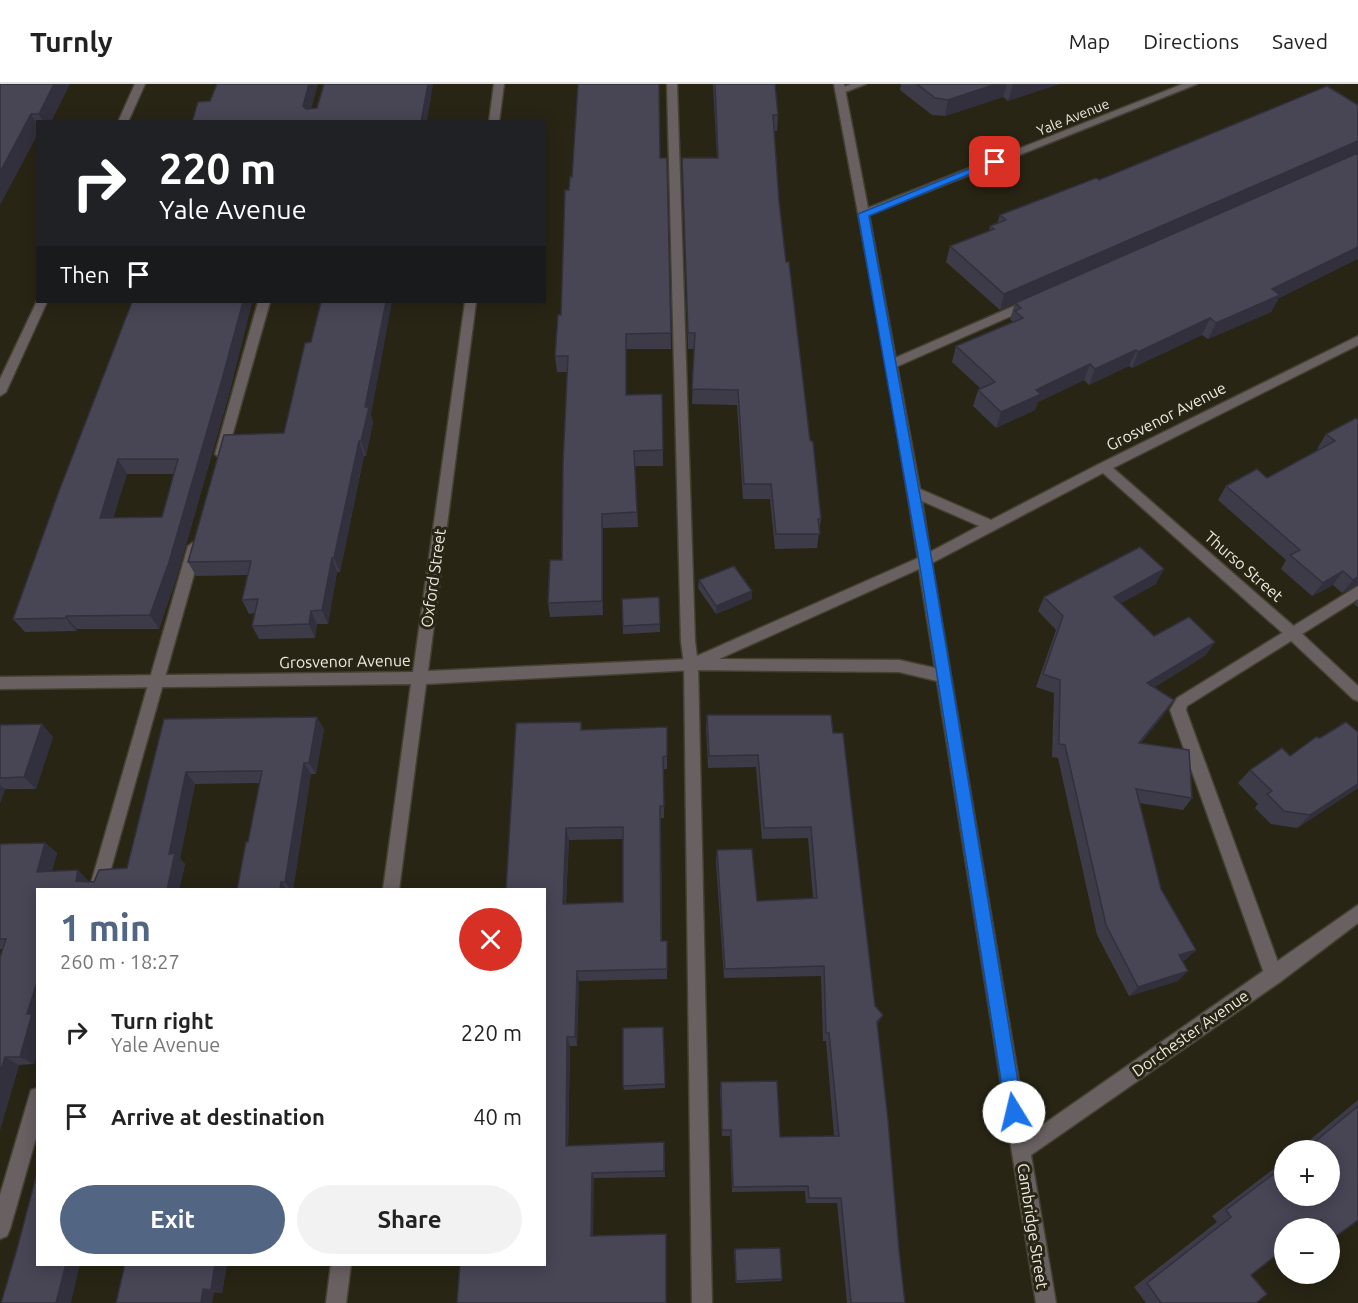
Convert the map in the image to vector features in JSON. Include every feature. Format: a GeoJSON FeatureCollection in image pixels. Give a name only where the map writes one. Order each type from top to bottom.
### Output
{"type":"FeatureCollection","features":[{"type":"Feature","properties":{"kind":"street"},"geometry":{"type":"LineString","coordinates":[[124,120],[140,84]]}},
{"type":"Feature","properties":{"kind":"street"},"geometry":{"type":"LineString","coordinates":[[494,120],[500,84]]}},
{"type":"Feature","properties":{"kind":"street"},"geometry":{"type":"LineString","coordinates":[[672,84],[691,665],[702,1303]]}},
{"type":"Feature","properties":{"kind":"street"},"geometry":{"type":"LineString","coordinates":[[840,88],[861,84]]}},
{"type":"Feature","properties":{"kind":"street","name":"Yale Avenue"},"geometry":{"type":"LineString","coordinates":[[863,214],[1192,84]]}},
{"type":"Feature","properties":{"kind":"street","name":"Cambridge Street"},"geometry":{"type":"LineString","coordinates":[[840,88],[892,364],[1046,1303]]}},
{"type":"Feature","properties":{"kind":"street"},"geometry":{"type":"LineString","coordinates":[[892,364],[1043,297]]}},
{"type":"Feature","properties":{"kind":"street"},"geometry":{"type":"LineString","coordinates":[[0,392],[41,303]]}},
{"type":"Feature","properties":{"kind":"street"},"geometry":{"type":"LineString","coordinates":[[215,473],[264,303]]}},
{"type":"Feature","properties":{"kind":"street","name":"Oxford Street"},"geometry":{"type":"LineString","coordinates":[[391,888],[470,303]]}},
{"type":"Feature","properties":{"kind":"street","name":"Grosvenor Avenue"},"geometry":{"type":"LineString","coordinates":[[691,665],[925,561],[1104,467],[1358,340]]}},
{"type":"Feature","properties":{"kind":"street","name":"Thurso Street"},"geometry":{"type":"LineString","coordinates":[[1104,467],[1292,633],[1358,695]]}},
{"type":"Feature","properties":{"kind":"street"},"geometry":{"type":"LineString","coordinates":[[913,492],[991,526]]}},
{"type":"Feature","properties":{"kind":"street"},"geometry":{"type":"LineString","coordinates":[[98,888],[199,530]]}},
{"type":"Feature","properties":{"kind":"street"},"geometry":{"type":"LineString","coordinates":[[1274,976],[1178,710],[1182,702],[1358,592]]}},
{"type":"Feature","properties":{"kind":"street","name":"Grosvenor Avenue"},"geometry":{"type":"LineString","coordinates":[[0,683],[420,678],[691,665],[899,666],[944,676]]}},
{"type":"Feature","properties":{"kind":"street","name":"Dorchester Avenue"},"geometry":{"type":"LineString","coordinates":[[1021,1151],[1274,976],[1358,913]]}},
{"type":"Feature","properties":{"kind":"street"},"geometry":{"type":"LineString","coordinates":[[0,1229],[36,1104]]}},
{"type":"Feature","properties":{"kind":"street"},"geometry":{"type":"LineString","coordinates":[[336,1303],[341,1266]]}},
{"type":"Feature","properties":{"kind":"building"},"geometry":{"type":"Polygon","coordinates":[[[0,84],[54,84],[39,114],[31,114],[0,172],[0,84]]]}},
{"type":"Feature","properties":{"kind":"building"},"geometry":{"type":"Polygon","coordinates":[[[217,84],[309,84],[303,106],[306,109],[317,108],[324,84],[428,84],[421,120],[193,120],[198,102],[210,101],[217,84]]]}},
{"type":"Feature","properties":{"kind":"building"},"geometry":{"type":"Polygon","coordinates":[[[578,84],[659,84],[660,158],[667,158],[671,333],[626,334],[626,395],[662,394],[663,450],[634,451],[637,512],[602,514],[602,601],[548,603],[550,560],[562,560],[563,463],[568,356],[555,356],[558,315],[561,315],[565,190],[569,190],[570,177],[572,177],[578,84]]]}},
{"type":"Feature","properties":{"kind":"building"},"geometry":{"type":"Polygon","coordinates":[[[715,84],[775,84],[778,115],[773,115],[779,201],[786,262],[789,262],[810,440],[813,442],[821,519],[818,519],[820,534],[776,534],[771,484],[744,484],[738,390],[692,389],[695,333],[688,333],[682,158],[718,158],[715,84]]]}},
{"type":"Feature","properties":{"kind":"building"},"geometry":{"type":"Polygon","coordinates":[[[917,84],[996,84],[948,100],[935,98],[917,84]]]}},
{"type":"Feature","properties":{"kind":"building"},"geometry":{"type":"Polygon","coordinates":[[[1327,86],[1358,105],[1358,141],[1004,294],[950,246],[994,229],[990,226],[1006,220],[1000,215],[1096,178],[1099,180],[1327,86]]]}},
{"type":"Feature","properties":{"kind":"building"},"geometry":{"type":"Polygon","coordinates":[[[1358,153],[1358,247],[1272,289],[1280,295],[1216,323],[1210,318],[1138,352],[1136,350],[1095,369],[1090,364],[1036,390],[1041,394],[1001,412],[978,390],[995,382],[956,346],[1023,318],[1015,311],[1021,308],[1015,303],[1358,153]]]}},
{"type":"Feature","properties":{"kind":"building"},"geometry":{"type":"Polygon","coordinates":[[[132,303],[243,303],[169,562],[150,615],[13,619],[59,491],[132,303]],[[118,459],[100,518],[162,517],[178,459],[118,459]]]}},
{"type":"Feature","properties":{"kind":"building"},"geometry":{"type":"Polygon","coordinates":[[[321,303],[386,303],[365,407],[369,407],[361,441],[359,441],[322,610],[311,611],[309,624],[252,626],[258,599],[242,600],[251,561],[188,562],[224,435],[284,433],[305,343],[311,342],[321,303]]]}},
{"type":"Feature","properties":{"kind":"building"},"geometry":{"type":"Polygon","coordinates":[[[1356,418],[1358,420],[1358,577],[1353,580],[1343,571],[1323,583],[1290,555],[1300,550],[1226,486],[1257,469],[1267,478],[1335,441],[1326,434],[1356,418]]]}},
{"type":"Feature","properties":{"kind":"building"},"geometry":{"type":"Polygon","coordinates":[[[1140,547],[1164,569],[1114,597],[1154,636],[1189,617],[1215,642],[1147,683],[1174,700],[1139,743],[1189,750],[1192,798],[1136,789],[1161,889],[1196,950],[1179,955],[1188,971],[1138,987],[1106,925],[1065,745],[1059,744],[1060,680],[1043,674],[1063,616],[1044,597],[1140,547]]]}},
{"type":"Feature","properties":{"kind":"building"},"geometry":{"type":"Polygon","coordinates":[[[734,566],[752,591],[716,606],[699,580],[734,566]]]}},
{"type":"Feature","properties":{"kind":"building"},"geometry":{"type":"Polygon","coordinates":[[[659,597],[660,624],[623,626],[622,599],[659,597]]]}},
{"type":"Feature","properties":{"kind":"building"},"geometry":{"type":"Polygon","coordinates":[[[707,715],[831,715],[833,733],[843,733],[875,1006],[883,1015],[877,1022],[905,1303],[851,1303],[841,1198],[809,1198],[808,1186],[733,1187],[731,1130],[722,1130],[721,1082],[777,1081],[780,1137],[839,1136],[829,1033],[826,1033],[824,966],[725,969],[717,850],[752,849],[757,901],[817,898],[811,827],[764,828],[758,755],[709,756],[707,715]]]}},
{"type":"Feature","properties":{"kind":"building"},"geometry":{"type":"Polygon","coordinates":[[[317,717],[309,763],[304,763],[285,882],[281,882],[280,888],[237,888],[262,771],[186,772],[169,854],[175,853],[167,888],[36,888],[36,985],[27,1014],[32,1014],[20,1057],[5,1057],[0,1073],[0,957],[6,939],[0,939],[0,844],[45,843],[37,872],[78,870],[76,881],[94,882],[99,870],[127,868],[164,719],[317,717]]]}},
{"type":"Feature","properties":{"kind":"building"},"geometry":{"type":"Polygon","coordinates":[[[581,722],[581,730],[667,727],[667,756],[663,757],[664,806],[660,806],[661,941],[667,941],[667,969],[577,971],[575,1037],[567,1037],[566,1146],[664,1142],[664,1171],[592,1173],[591,1236],[666,1234],[666,1303],[457,1303],[460,1266],[546,1266],[546,888],[506,888],[516,723],[581,722]],[[623,827],[566,828],[563,904],[623,902],[623,827]]]}},
{"type":"Feature","properties":{"kind":"building"},"geometry":{"type":"Polygon","coordinates":[[[1346,722],[1358,732],[1358,784],[1310,815],[1284,811],[1267,794],[1272,791],[1250,770],[1282,748],[1290,756],[1316,737],[1320,738],[1346,722]]]}},
{"type":"Feature","properties":{"kind":"building"},"geometry":{"type":"Polygon","coordinates":[[[42,724],[24,777],[0,778],[0,725],[42,724]]]}},
{"type":"Feature","properties":{"kind":"building"},"geometry":{"type":"Polygon","coordinates":[[[663,1027],[665,1084],[623,1086],[623,1028],[663,1027]]]}},
{"type":"Feature","properties":{"kind":"building"},"geometry":{"type":"Polygon","coordinates":[[[1358,1106],[1358,1220],[1340,1233],[1340,1218],[1274,1218],[1274,1257],[1251,1275],[1267,1294],[1256,1303],[1161,1303],[1147,1283],[1231,1217],[1226,1210],[1274,1174],[1274,1206],[1340,1206],[1340,1140],[1317,1140],[1358,1106]]]}},
{"type":"Feature","properties":{"kind":"building"},"geometry":{"type":"Polygon","coordinates":[[[36,1177],[36,1266],[65,1266],[56,1303],[1,1303],[36,1177]]]}},
{"type":"Feature","properties":{"kind":"building"},"geometry":{"type":"Polygon","coordinates":[[[780,1248],[782,1279],[736,1281],[735,1249],[780,1248]]]}},
{"type":"Feature","properties":{"kind":"building"},"geometry":{"type":"Polygon","coordinates":[[[125,1266],[215,1266],[211,1290],[203,1289],[201,1303],[116,1303],[125,1266]]]}},
{"type":"Feature","properties":{"kind":"route"},"geometry":{"type":"LineString","coordinates":[[995,162],[863,214],[892,364],[1014,1112]]}}]}
